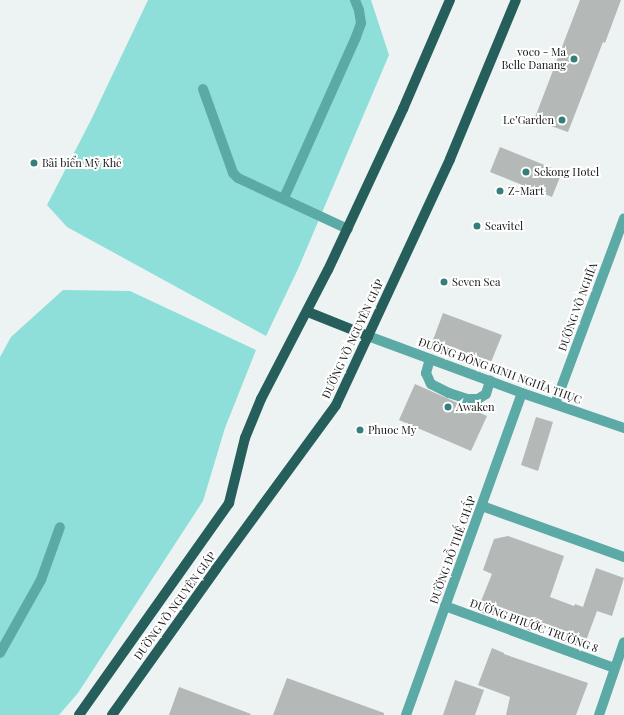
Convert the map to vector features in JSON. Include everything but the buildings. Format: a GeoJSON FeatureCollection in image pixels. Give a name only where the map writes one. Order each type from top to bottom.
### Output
{"type":"FeatureCollection","features":[{"type":"Feature","properties":{"kind":"main road","name":"ĐƯỜNG VÕ NGUYÊN GIÁP"},"geometry":{"type":"LineString","coordinates":[[79,715],[229,503],[245,438],[261,399],[308,312],[348,228],[431,47],[450,0]]}},
{"type":"Feature","properties":{"kind":"main road","name":"ĐƯỜNG VÕ NGUYÊN GIÁP"},"geometry":{"type":"LineString","coordinates":[[112,715],[336,404],[450,159],[516,0]]}},
{"type":"Feature","properties":{"kind":"main road"},"geometry":{"type":"LineString","coordinates":[[308,312],[368,336]]}},
{"type":"Feature","properties":{"kind":"street"},"geometry":{"type":"LineString","coordinates":[[284,198],[356,37],[361,23],[359,10],[355,0]]}},
{"type":"Feature","properties":{"kind":"street"},"geometry":{"type":"LineString","coordinates":[[203,89],[233,172],[246,182],[348,228]]}},
{"type":"Feature","properties":{"kind":"street","name":"ĐƯỜNG VÕ NGHĨA"},"geometry":{"type":"LineString","coordinates":[[555,404],[624,218]]}},
{"type":"Feature","properties":{"kind":"street","name":"ĐƯỜNG ĐÔNG KINH NGHĨA THỤC"},"geometry":{"type":"LineString","coordinates":[[368,336],[522,393],[624,428]]}},
{"type":"Feature","properties":{"kind":"street"},"geometry":{"type":"LineString","coordinates":[[430,359],[426,373],[431,384],[449,393],[468,399],[478,399],[486,394],[490,381]]}},
{"type":"Feature","properties":{"kind":"street","name":"ĐƯỜNG ĐỖ THẾ CHẤP"},"geometry":{"type":"LineString","coordinates":[[408,714],[445,606],[522,393]]}},
{"type":"Feature","properties":{"kind":"street"},"geometry":{"type":"LineString","coordinates":[[482,506],[624,557]]}},
{"type":"Feature","properties":{"kind":"street"},"geometry":{"type":"LineString","coordinates":[[0,653],[42,580],[60,527]]}},
{"type":"Feature","properties":{"kind":"street","name":"ĐƯỜNG PHƯỚC TRƯỜNG 8"},"geometry":{"type":"LineString","coordinates":[[445,606],[614,668]]}},
{"type":"Feature","properties":{"kind":"street"},"geometry":{"type":"LineString","coordinates":[[599,715],[624,642]]}},
{"type":"Feature","properties":{"kind":"shaded area"},"geometry":{"type":"Polygon","coordinates":[[[148,0],[371,0],[389,55],[298,269],[266,336],[67,227],[47,205],[91,120],[148,0]]]}},
{"type":"Feature","properties":{"kind":"shaded area"},"geometry":{"type":"Polygon","coordinates":[[[63,290],[130,291],[256,350],[225,428],[203,501],[78,693],[59,715],[0,715],[0,357],[11,337],[63,290]]]}},
{"type":"Feature","properties":{"kind":"place","name":"voco - Ma Belle Danang"},"geometry":{"type":"Point","coordinates":[574,59]}},
{"type":"Feature","properties":{"kind":"place","name":"Le’Garden"},"geometry":{"type":"Point","coordinates":[562,120]}},
{"type":"Feature","properties":{"kind":"place","name":"Bãi biển Mỹ Khê"},"geometry":{"type":"Point","coordinates":[34,163]}},
{"type":"Feature","properties":{"kind":"place","name":"Sekong Hotel"},"geometry":{"type":"Point","coordinates":[526,172]}},
{"type":"Feature","properties":{"kind":"place","name":"Z-Mart"},"geometry":{"type":"Point","coordinates":[500,191]}},
{"type":"Feature","properties":{"kind":"place","name":"Seavitel"},"geometry":{"type":"Point","coordinates":[477,226]}},
{"type":"Feature","properties":{"kind":"place","name":"Seven Sea"},"geometry":{"type":"Point","coordinates":[444,282]}},
{"type":"Feature","properties":{"kind":"place","name":"Awaken"},"geometry":{"type":"Point","coordinates":[448,407]}},
{"type":"Feature","properties":{"kind":"place","name":"Phuoc My"},"geometry":{"type":"Point","coordinates":[360,430]}}]}
